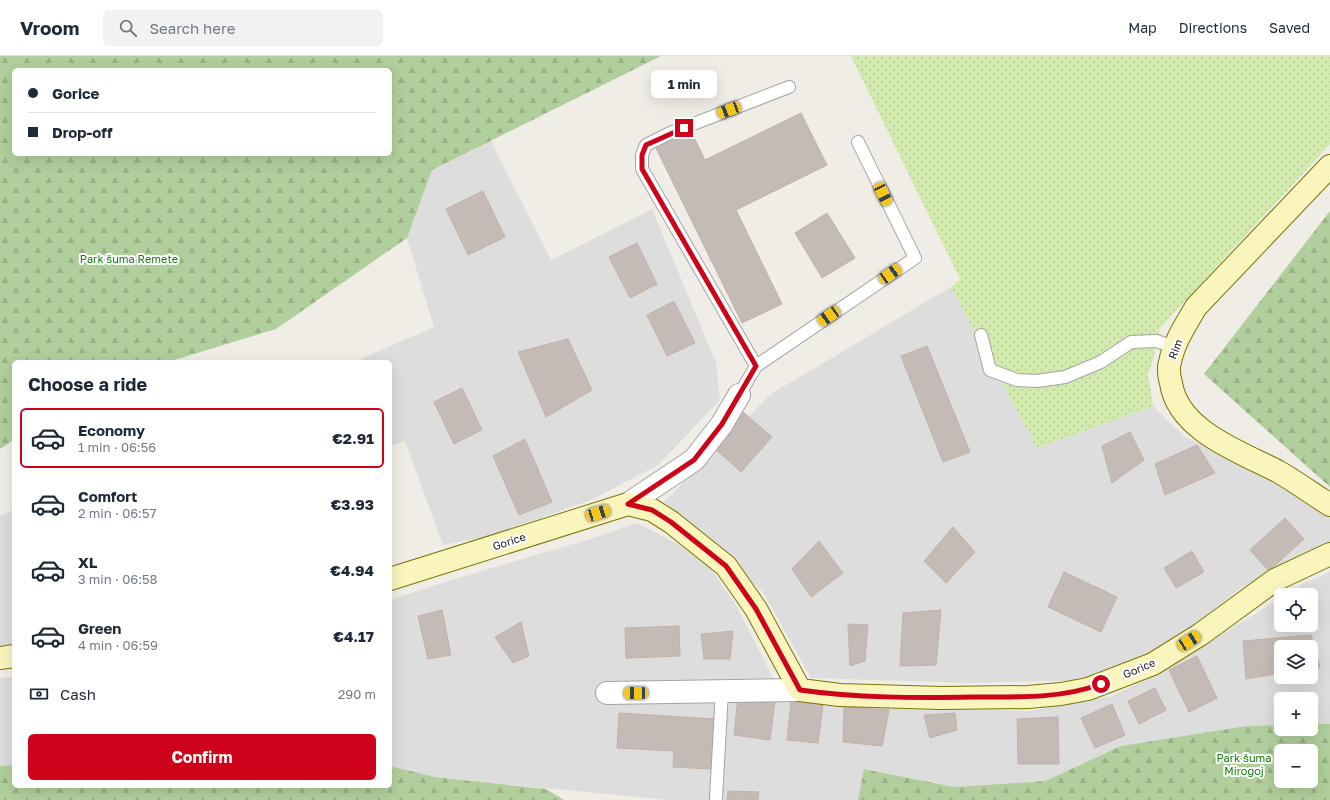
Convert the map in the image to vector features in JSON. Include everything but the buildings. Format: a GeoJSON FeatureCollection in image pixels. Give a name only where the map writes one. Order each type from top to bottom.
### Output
{"type":"FeatureCollection","features":[{"type":"Feature","properties":{"kind":"street","name":"Rim"},"geometry":{"type":"LineString","coordinates":[[1330,166],[1196,307],[1183,327],[1169,362],[1172,395],[1198,426],[1220,443],[1280,473],[1330,505]]}},
{"type":"Feature","properties":{"kind":"street","name":"Gorice"},"geometry":{"type":"LineString","coordinates":[[392,578],[628,504],[694,460],[722,424],[739,395]]}},
{"type":"Feature","properties":{"kind":"street"},"geometry":{"type":"LineString","coordinates":[[628,504],[652,510],[671,522],[726,566],[756,609],[800,690]]}},
{"type":"Feature","properties":{"kind":"street","name":"Gorice"},"geometry":{"type":"LineString","coordinates":[[607,694],[800,690],[840,695],[941,698],[1028,697],[1061,694],[1088,689],[1153,664],[1201,634],[1275,580],[1330,554]]}},
{"type":"Feature","properties":{"kind":"street"},"geometry":{"type":"LineString","coordinates":[[0,658],[12,656]]}},
{"type":"Feature","properties":{"kind":"lane"},"geometry":{"type":"LineString","coordinates":[[756,366],[642,169],[642,155],[646,145],[670,133],[789,87]]}},
{"type":"Feature","properties":{"kind":"lane"},"geometry":{"type":"LineString","coordinates":[[739,395],[756,366],[915,258],[858,142]]}},
{"type":"Feature","properties":{"kind":"lane"},"geometry":{"type":"LineString","coordinates":[[981,336],[990,370],[1017,380],[1037,381],[1065,377],[1102,362],[1131,342],[1156,341],[1175,347]]}},
{"type":"Feature","properties":{"kind":"lane"},"geometry":{"type":"LineString","coordinates":[[716,798],[722,691]]}},
{"type":"Feature","properties":{"kind":"shaded area"},"geometry":{"type":"Polygon","coordinates":[[[491,141],[551,260],[652,209],[716,363],[720,400],[658,465],[591,500],[489,536],[443,545],[405,441],[392,445],[392,360],[359,360],[434,327],[407,238],[432,170],[491,141]]]}},
{"type":"Feature","properties":{"kind":"shaded area"},"geometry":{"type":"Polygon","coordinates":[[[951,287],[1037,448],[1153,406],[1186,438],[1259,469],[1330,514],[1330,542],[1241,588],[1165,647],[1093,680],[968,683],[811,678],[763,592],[664,502],[771,394],[951,287]]]}},
{"type":"Feature","properties":{"kind":"shaded area"},"geometry":{"type":"Polygon","coordinates":[[[12,511],[12,647],[0,649],[0,516],[12,511]]]}},
{"type":"Feature","properties":{"kind":"shaded area"},"geometry":{"type":"Polygon","coordinates":[[[637,523],[703,557],[737,607],[772,676],[781,699],[1030,711],[1112,696],[1156,675],[1274,602],[1274,632],[1318,632],[1318,588],[1296,588],[1304,583],[1330,572],[1330,724],[1318,724],[1318,692],[1274,692],[1274,725],[1246,726],[1121,746],[1045,781],[954,787],[865,769],[858,800],[667,800],[435,777],[392,766],[392,599],[587,540],[637,523]]]}},
{"type":"Feature","properties":{"kind":"shaded area"},"geometry":{"type":"Polygon","coordinates":[[[12,677],[12,766],[0,768],[0,678],[12,677]]]}},
{"type":"Feature","properties":{"kind":"green space","name":"Park šuma Remete"},"geometry":{"type":"Polygon","coordinates":[[[0,56],[661,56],[432,170],[407,238],[276,329],[175,360],[12,360],[12,441],[0,449],[0,56]]]}},
{"type":"Feature","properties":{"kind":"green space"},"geometry":{"type":"Polygon","coordinates":[[[851,56],[1330,56],[1330,144],[1160,328],[1153,360],[1148,374],[1153,406],[1037,448],[951,287],[960,279],[851,56]]]}},
{"type":"Feature","properties":{"kind":"green space"},"geometry":{"type":"Polygon","coordinates":[[[1330,211],[1330,487],[1204,374],[1330,211]]]}},
{"type":"Feature","properties":{"kind":"green space","name":"Park šuma Mirogoj"},"geometry":{"type":"Polygon","coordinates":[[[1318,724],[1330,724],[1330,800],[858,800],[864,769],[954,787],[1045,781],[1121,746],[1246,726],[1274,725],[1274,736],[1318,736],[1318,724]]]}},
{"type":"Feature","properties":{"kind":"green space"},"geometry":{"type":"Polygon","coordinates":[[[12,765],[12,788],[392,788],[392,766],[435,777],[546,789],[564,800],[0,800],[0,766],[12,765]]]}},
{"type":"Feature","properties":{"kind":"route"},"geometry":{"type":"LineString","coordinates":[[684,128],[646,145],[642,155],[642,169],[756,366],[722,424],[694,460],[628,504],[652,510],[671,522],[726,566],[756,609],[800,690],[840,695],[941,698],[1028,697],[1061,694],[1088,689],[1101,684]]}}]}
